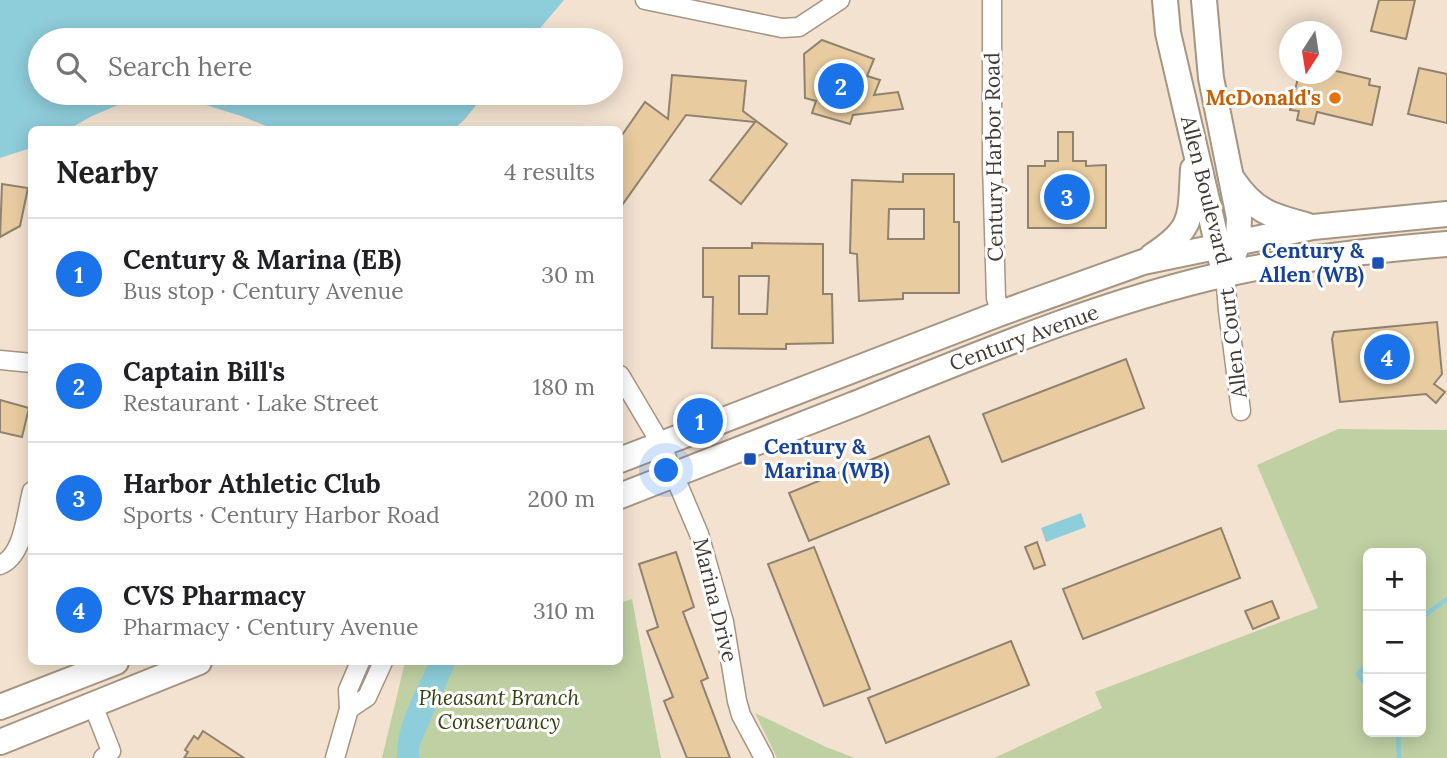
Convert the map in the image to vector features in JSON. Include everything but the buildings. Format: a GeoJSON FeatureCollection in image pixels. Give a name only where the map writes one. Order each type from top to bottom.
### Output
{"type":"FeatureCollection","features":[{"type":"Feature","properties":{"kind":"main road","name":"Allen Boulevard"},"geometry":{"type":"LineString","coordinates":[[1165,0],[1168,33],[1212,214],[1227,244]]}},
{"type":"Feature","properties":{"kind":"main road","name":"Allen Boulevard"},"geometry":{"type":"LineString","coordinates":[[1204,0],[1211,78],[1239,218],[1227,244],[1225,274]]}},
{"type":"Feature","properties":{"kind":"main road"},"geometry":{"type":"LineString","coordinates":[[1143,262],[1179,236],[1188,222],[1195,147]]}},
{"type":"Feature","properties":{"kind":"main road"},"geometry":{"type":"LineString","coordinates":[[1230,176],[1249,202],[1265,213],[1313,228]]}},
{"type":"Feature","properties":{"kind":"main road","name":"Century Avenue"},"geometry":{"type":"LineString","coordinates":[[623,459],[1001,313],[1143,262],[1313,228],[1447,214]]}},
{"type":"Feature","properties":{"kind":"main road","name":"Century Avenue"},"geometry":{"type":"LineString","coordinates":[[623,495],[1087,314],[1146,295],[1225,274],[1344,254],[1447,244]]}},
{"type":"Feature","properties":{"kind":"main road"},"geometry":{"type":"LineString","coordinates":[[0,707],[108,665]]}},
{"type":"Feature","properties":{"kind":"main road"},"geometry":{"type":"LineString","coordinates":[[0,742],[192,665]]}},
{"type":"Feature","properties":{"kind":"street"},"geometry":{"type":"LineString","coordinates":[[645,0],[782,28],[800,27],[840,0]]}},
{"type":"Feature","properties":{"kind":"street","name":"Century Harbor Road"},"geometry":{"type":"LineString","coordinates":[[992,0],[996,298],[1001,313]]}},
{"type":"Feature","properties":{"kind":"street","name":"Allen Court"},"geometry":{"type":"LineString","coordinates":[[1225,274],[1241,411]]}},
{"type":"Feature","properties":{"kind":"street"},"geometry":{"type":"LineString","coordinates":[[0,360],[28,363]]}},
{"type":"Feature","properties":{"kind":"street","name":"Marina Drive"},"geometry":{"type":"LineString","coordinates":[[623,380],[661,444],[699,534],[724,622],[741,715],[764,758]]}},
{"type":"Feature","properties":{"kind":"street"},"geometry":{"type":"LineString","coordinates":[[0,565],[7,562],[16,548],[28,505]]}},
{"type":"Feature","properties":{"kind":"street"},"geometry":{"type":"LineString","coordinates":[[335,758],[349,709],[348,690],[359,665]]}},
{"type":"Feature","properties":{"kind":"street"},"geometry":{"type":"LineString","coordinates":[[349,709],[367,697],[382,665]]}},
{"type":"Feature","properties":{"kind":"street"},"geometry":{"type":"LineString","coordinates":[[93,705],[111,751],[103,758]]}},
{"type":"Feature","properties":{"kind":"green space"},"geometry":{"type":"Polygon","coordinates":[[[1338,429],[1447,430],[1447,758],[994,758],[1102,708],[1095,692],[1318,608],[1257,465],[1338,429]]]}},
{"type":"Feature","properties":{"kind":"green space","name":"Pheasant Branch Conservancy"},"geometry":{"type":"Polygon","coordinates":[[[632,599],[661,758],[382,758],[404,665],[623,665],[623,602],[632,599]]]}},
{"type":"Feature","properties":{"kind":"green space"},"geometry":{"type":"Polygon","coordinates":[[[755,713],[826,747],[855,758],[777,758],[755,713]]]}},
{"type":"Feature","properties":{"kind":"water"},"geometry":{"type":"Polygon","coordinates":[[[0,0],[564,0],[540,28],[28,28],[28,105],[118,105],[74,126],[28,126],[28,149],[0,158],[0,0]]]}},
{"type":"Feature","properties":{"kind":"water"},"geometry":{"type":"Polygon","coordinates":[[[206,105],[476,105],[457,126],[266,126],[206,105]]]}},
{"type":"Feature","properties":{"kind":"water"},"geometry":{"type":"Polygon","coordinates":[[[1081,513],[1086,527],[1046,542],[1041,528],[1081,513]]]}},
{"type":"Feature","properties":{"kind":"water"},"geometry":{"type":"Polygon","coordinates":[[[428,665],[455,665],[419,747],[419,758],[397,758],[403,721],[428,665]]]}},
{"type":"Feature","properties":{"kind":"waterway"},"geometry":{"type":"LineString","coordinates":[[1426,614],[1447,599]]}},
{"type":"Feature","properties":{"kind":"waterway"},"geometry":{"type":"LineString","coordinates":[[1363,669],[1358,674],[1363,681]]}},
{"type":"Feature","properties":{"kind":"waterway"},"geometry":{"type":"LineString","coordinates":[[1398,737],[1399,758]]}},
{"type":"Feature","properties":{"kind":"place","name":"Captain Bill's"},"geometry":{"type":"Point","coordinates":[841,86]}},
{"type":"Feature","properties":{"kind":"place","name":"McDonald's"},"geometry":{"type":"Point","coordinates":[1335,98]}},
{"type":"Feature","properties":{"kind":"place","name":"Harbor Athletic Club"},"geometry":{"type":"Point","coordinates":[1067,197]}},
{"type":"Feature","properties":{"kind":"place","name":"Century & Allen (WB)"},"geometry":{"type":"Point","coordinates":[1378,263]}},
{"type":"Feature","properties":{"kind":"place","name":"CVS Pharmacy"},"geometry":{"type":"Point","coordinates":[1387,357]}},
{"type":"Feature","properties":{"kind":"place","name":"Century & Marina (EB)"},"geometry":{"type":"Point","coordinates":[700,421]}},
{"type":"Feature","properties":{"kind":"place","name":"Century & Marina (WB)"},"geometry":{"type":"Point","coordinates":[750,459]}}]}
